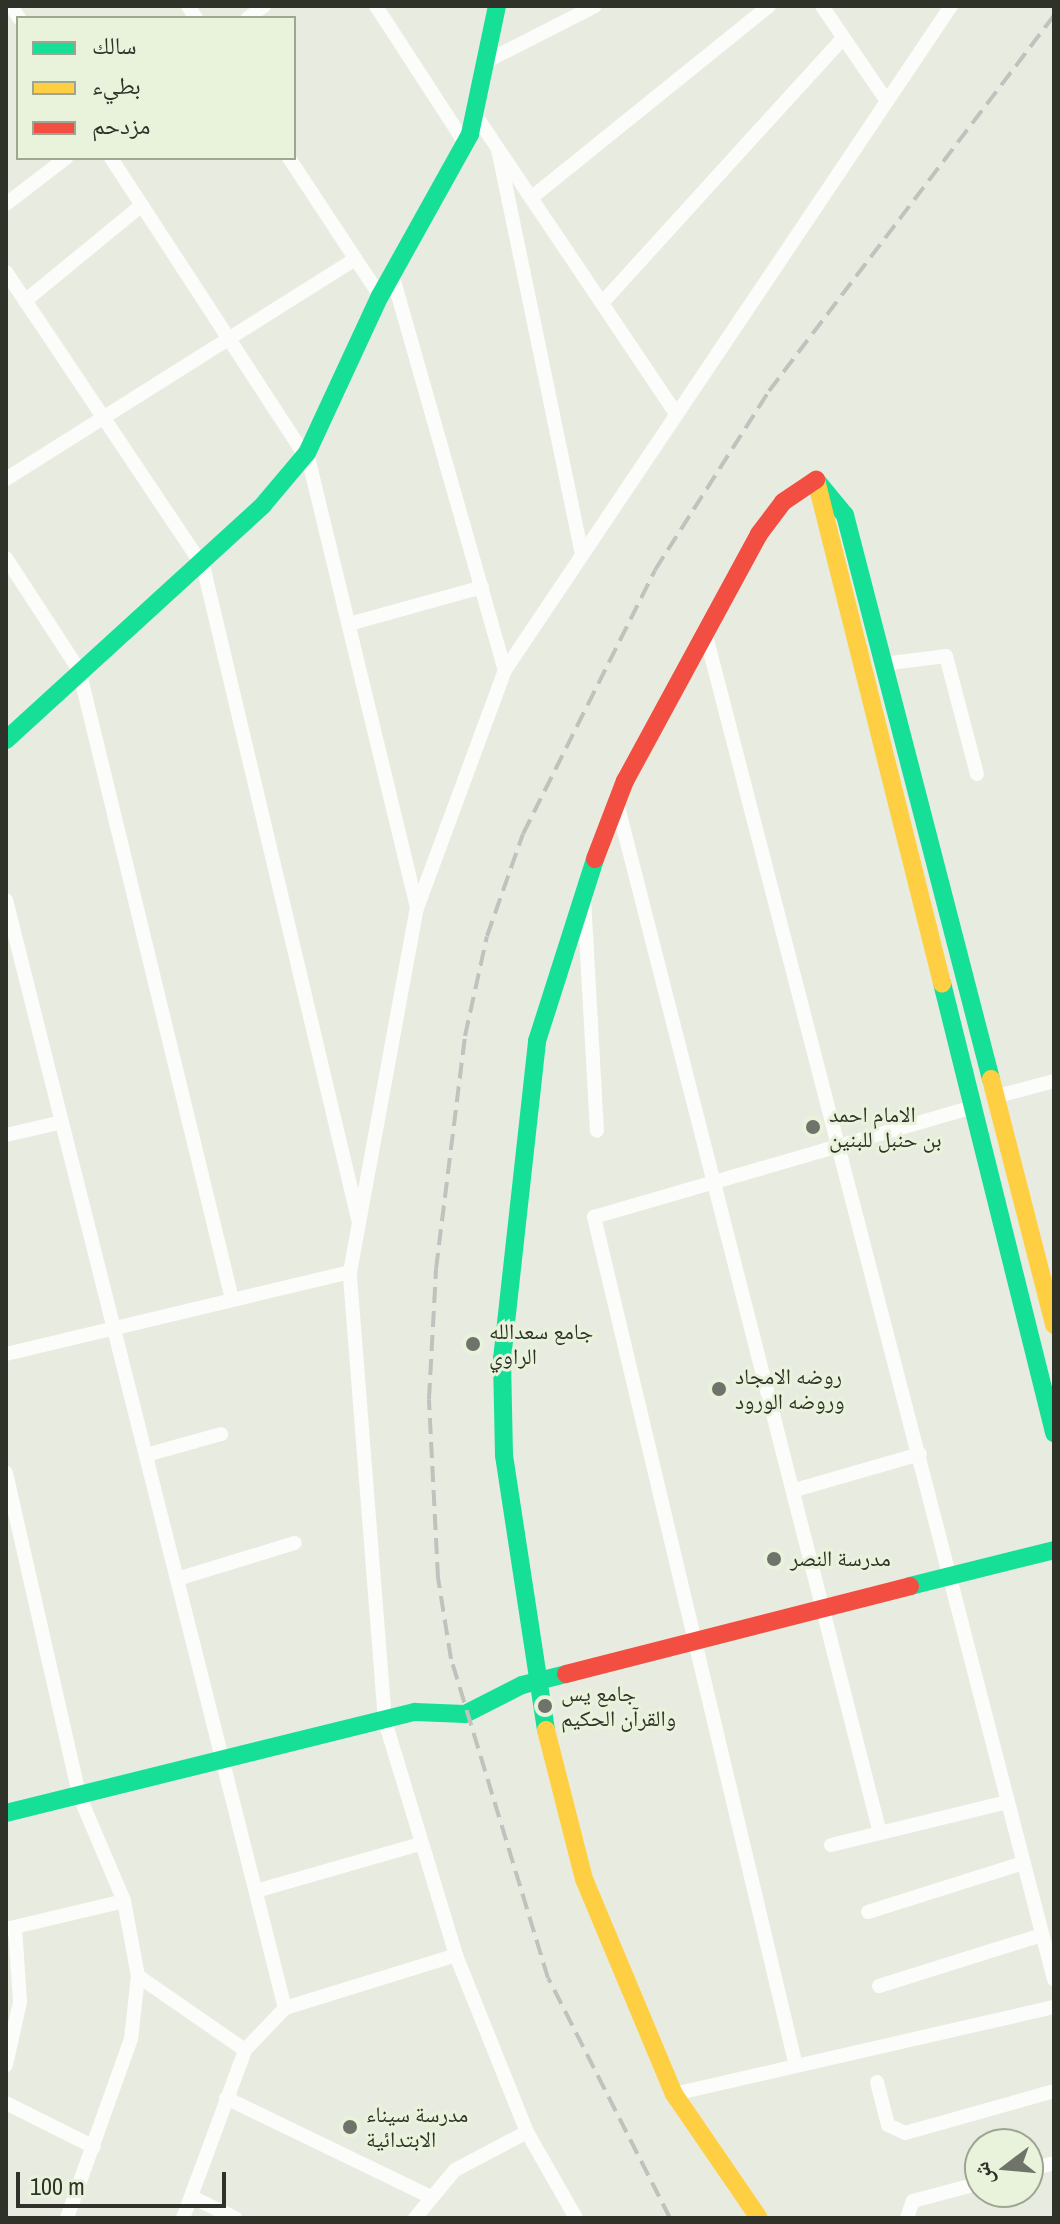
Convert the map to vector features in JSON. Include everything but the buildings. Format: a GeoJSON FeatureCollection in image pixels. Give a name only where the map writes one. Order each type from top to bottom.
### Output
{"type":"FeatureCollection","features":[{"type":"Feature","properties":{"kind":"street"},"geometry":{"type":"LineString","coordinates":[[376,6],[465,143]]}},
{"type":"Feature","properties":{"kind":"street"},"geometry":{"type":"LineString","coordinates":[[6,740],[200,558],[263,505],[306,454],[380,296],[465,143],[497,6]]}},
{"type":"Feature","properties":{"kind":"street"},"geometry":{"type":"LineString","coordinates":[[485,62],[595,6]]}},
{"type":"Feature","properties":{"kind":"street"},"geometry":{"type":"LineString","coordinates":[[531,198],[769,6]]}},
{"type":"Feature","properties":{"kind":"street"},"geometry":{"type":"LineString","coordinates":[[822,6],[840,41],[884,97]]}},
{"type":"Feature","properties":{"kind":"street"},"geometry":{"type":"LineString","coordinates":[[576,2218],[527,2132],[456,1955],[385,1721],[350,1272],[361,1231],[417,908],[505,670],[581,549],[884,97],[951,6]]}},
{"type":"Feature","properties":{"kind":"street"},"geometry":{"type":"LineString","coordinates":[[602,303],[840,41]]}},
{"type":"Feature","properties":{"kind":"street"},"geometry":{"type":"LineString","coordinates":[[474,113],[674,411]]}},
{"type":"Feature","properties":{"kind":"street"},"geometry":{"type":"LineString","coordinates":[[498,149],[581,549]]}},
{"type":"Feature","properties":{"kind":"street"},"geometry":{"type":"LineString","coordinates":[[6,204],[63,160]]}},
{"type":"Feature","properties":{"kind":"street"},"geometry":{"type":"LineString","coordinates":[[112,160],[306,454],[417,908]]}},
{"type":"Feature","properties":{"kind":"street"},"geometry":{"type":"LineString","coordinates":[[290,160],[380,296]]}},
{"type":"Feature","properties":{"kind":"street"},"geometry":{"type":"LineString","coordinates":[[25,301],[142,205]]}},
{"type":"Feature","properties":{"kind":"street"},"geometry":{"type":"LineString","coordinates":[[6,479],[355,259]]}},
{"type":"Feature","properties":{"kind":"street"},"geometry":{"type":"LineString","coordinates":[[6,272],[200,558],[361,1231]]}},
{"type":"Feature","properties":{"kind":"street"},"geometry":{"type":"LineString","coordinates":[[392,274],[505,670]]}},
{"type":"Feature","properties":{"kind":"street"},"geometry":{"type":"LineString","coordinates":[[759,2218],[674,2094],[588,1892],[534,1682],[504,1455],[502,1359],[537,1041],[582,893],[617,800],[766,523],[816,480]]}},
{"type":"Feature","properties":{"kind":"street"},"geometry":{"type":"LineString","coordinates":[[816,480],[845,515],[1054,1325]]}},
{"type":"Feature","properties":{"kind":"street"},"geometry":{"type":"LineString","coordinates":[[816,480],[858,663],[969,1108],[1045,1365],[1054,1433]]}},
{"type":"Feature","properties":{"kind":"street"},"geometry":{"type":"LineString","coordinates":[[6,558],[79,670],[231,1295]]}},
{"type":"Feature","properties":{"kind":"street"},"geometry":{"type":"LineString","coordinates":[[349,624],[482,587]]}},
{"type":"Feature","properties":{"kind":"street"},"geometry":{"type":"LineString","coordinates":[[705,632],[1054,1980]]}},
{"type":"Feature","properties":{"kind":"street"},"geometry":{"type":"LineString","coordinates":[[858,663],[946,656],[977,774]]}},
{"type":"Feature","properties":{"kind":"street"},"geometry":{"type":"LineString","coordinates":[[617,800],[826,1609],[880,1833]]}},
{"type":"Feature","properties":{"kind":"street"},"geometry":{"type":"LineString","coordinates":[[582,893],[597,1131]]}},
{"type":"Feature","properties":{"kind":"street"},"geometry":{"type":"LineString","coordinates":[[6,900],[285,2008]]}},
{"type":"Feature","properties":{"kind":"street"},"geometry":{"type":"LineString","coordinates":[[994,1097],[1054,1081]]}},
{"type":"Feature","properties":{"kind":"street"},"geometry":{"type":"LineString","coordinates":[[796,2066],[594,1217],[969,1108]]}},
{"type":"Feature","properties":{"kind":"street"},"geometry":{"type":"LineString","coordinates":[[6,1135],[62,1122]]}},
{"type":"Feature","properties":{"kind":"street"},"geometry":{"type":"LineString","coordinates":[[6,1354],[231,1295],[350,1272]]}},
{"type":"Feature","properties":{"kind":"street"},"geometry":{"type":"LineString","coordinates":[[146,1455],[221,1434]]}},
{"type":"Feature","properties":{"kind":"street"},"geometry":{"type":"LineString","coordinates":[[795,1490],[920,1454]]}},
{"type":"Feature","properties":{"kind":"street"},"geometry":{"type":"LineString","coordinates":[[6,1473],[79,1795],[124,1901],[138,1976],[131,2039],[67,2218]]}},
{"type":"Feature","properties":{"kind":"street"},"geometry":{"type":"LineString","coordinates":[[177,1579],[295,1543]]}},
{"type":"Feature","properties":{"kind":"street"},"geometry":{"type":"LineString","coordinates":[[6,1813],[425,1710],[465,1714],[534,1682],[1054,1550]]}},
{"type":"Feature","properties":{"kind":"street"},"geometry":{"type":"LineString","coordinates":[[831,1845],[1007,1802]]}},
{"type":"Feature","properties":{"kind":"street"},"geometry":{"type":"LineString","coordinates":[[256,1891],[420,1844]]}},
{"type":"Feature","properties":{"kind":"street"},"geometry":{"type":"LineString","coordinates":[[868,1912],[1023,1863]]}},
{"type":"Feature","properties":{"kind":"street"},"geometry":{"type":"LineString","coordinates":[[6,2065],[20,2002],[11,1928],[124,1901]]}},
{"type":"Feature","properties":{"kind":"street"},"geometry":{"type":"LineString","coordinates":[[879,1986],[1042,1935]]}},
{"type":"Feature","properties":{"kind":"street"},"geometry":{"type":"LineString","coordinates":[[183,2218],[245,2050],[285,2008],[456,1955]]}},
{"type":"Feature","properties":{"kind":"street"},"geometry":{"type":"LineString","coordinates":[[138,1976],[245,2050]]}},
{"type":"Feature","properties":{"kind":"street"},"geometry":{"type":"LineString","coordinates":[[674,2094],[1054,2007]]}},
{"type":"Feature","properties":{"kind":"street"},"geometry":{"type":"LineString","coordinates":[[877,2082],[888,2125],[905,2133],[1054,2091]]}},
{"type":"Feature","properties":{"kind":"street"},"geometry":{"type":"LineString","coordinates":[[226,2098],[427,2195]]}},
{"type":"Feature","properties":{"kind":"street"},"geometry":{"type":"LineString","coordinates":[[6,2103],[94,2147]]}},
{"type":"Feature","properties":{"kind":"street"},"geometry":{"type":"LineString","coordinates":[[415,2218],[427,2195],[455,2170],[527,2132]]}},
{"type":"Feature","properties":{"kind":"street"},"geometry":{"type":"LineString","coordinates":[[907,2218],[913,2201],[964,2187]]}},
{"type":"Feature","properties":{"kind":"street"},"geometry":{"type":"LineString","coordinates":[[192,2197],[235,2218]]}},
{"type":"Feature","properties":{"kind":"railway"},"geometry":{"type":"LineString","coordinates":[[670,2218],[548,1978],[451,1659],[438,1578],[429,1399],[436,1269],[465,1036],[487,936],[523,834],[655,570],[769,391],[1054,15]]}},
{"type":"Feature","properties":{"kind":"traffic: fast"},"geometry":{"type":"LineString","coordinates":[[6,740],[263,505],[307,453],[380,296],[470,134],[497,6]]}},
{"type":"Feature","properties":{"kind":"traffic: fast"},"geometry":{"type":"LineString","coordinates":[[816,480],[845,515],[991,1079]]}},
{"type":"Feature","properties":{"kind":"traffic: fast"},"geometry":{"type":"LineString","coordinates":[[546,1730],[504,1455],[502,1359],[537,1041],[595,859]]}},
{"type":"Feature","properties":{"kind":"traffic: fast"},"geometry":{"type":"LineString","coordinates":[[942,983],[1054,1433]]}},
{"type":"Feature","properties":{"kind":"traffic: fast"},"geometry":{"type":"LineString","coordinates":[[910,1586],[1054,1550]]}},
{"type":"Feature","properties":{"kind":"traffic: fast"},"geometry":{"type":"LineString","coordinates":[[6,1813],[415,1712],[465,1714],[522,1685],[566,1674]]}},
{"type":"Feature","properties":{"kind":"traffic: slow"},"geometry":{"type":"LineString","coordinates":[[816,480],[942,983]]}},
{"type":"Feature","properties":{"kind":"traffic: slow"},"geometry":{"type":"LineString","coordinates":[[991,1079],[1054,1325]]}},
{"type":"Feature","properties":{"kind":"traffic: slow"},"geometry":{"type":"LineString","coordinates":[[546,1730],[584,1879],[674,2094],[759,2218]]}},
{"type":"Feature","properties":{"kind":"traffic: jam"},"geometry":{"type":"LineString","coordinates":[[595,859],[625,781],[759,534],[783,502],[816,480]]}},
{"type":"Feature","properties":{"kind":"traffic: jam"},"geometry":{"type":"LineString","coordinates":[[566,1674],[910,1586]]}},
{"type":"Feature","properties":{"kind":"place","name":"الامام احمد بن حنبل للبنين"},"geometry":{"type":"Point","coordinates":[813,1127]}},
{"type":"Feature","properties":{"kind":"place","name":"جامع سعدالله الراوي"},"geometry":{"type":"Point","coordinates":[473,1344]}},
{"type":"Feature","properties":{"kind":"place","name":"روضه الامجاد وروضه الورود"},"geometry":{"type":"Point","coordinates":[719,1389]}},
{"type":"Feature","properties":{"kind":"place","name":"مدرسة النصر"},"geometry":{"type":"Point","coordinates":[774,1559]}},
{"type":"Feature","properties":{"kind":"place","name":"جامع يس والقرآن الحكيم"},"geometry":{"type":"Point","coordinates":[545,1706]}},
{"type":"Feature","properties":{"kind":"place","name":"مدرسة سيناء الابتدائية"},"geometry":{"type":"Point","coordinates":[350,2127]}}]}
